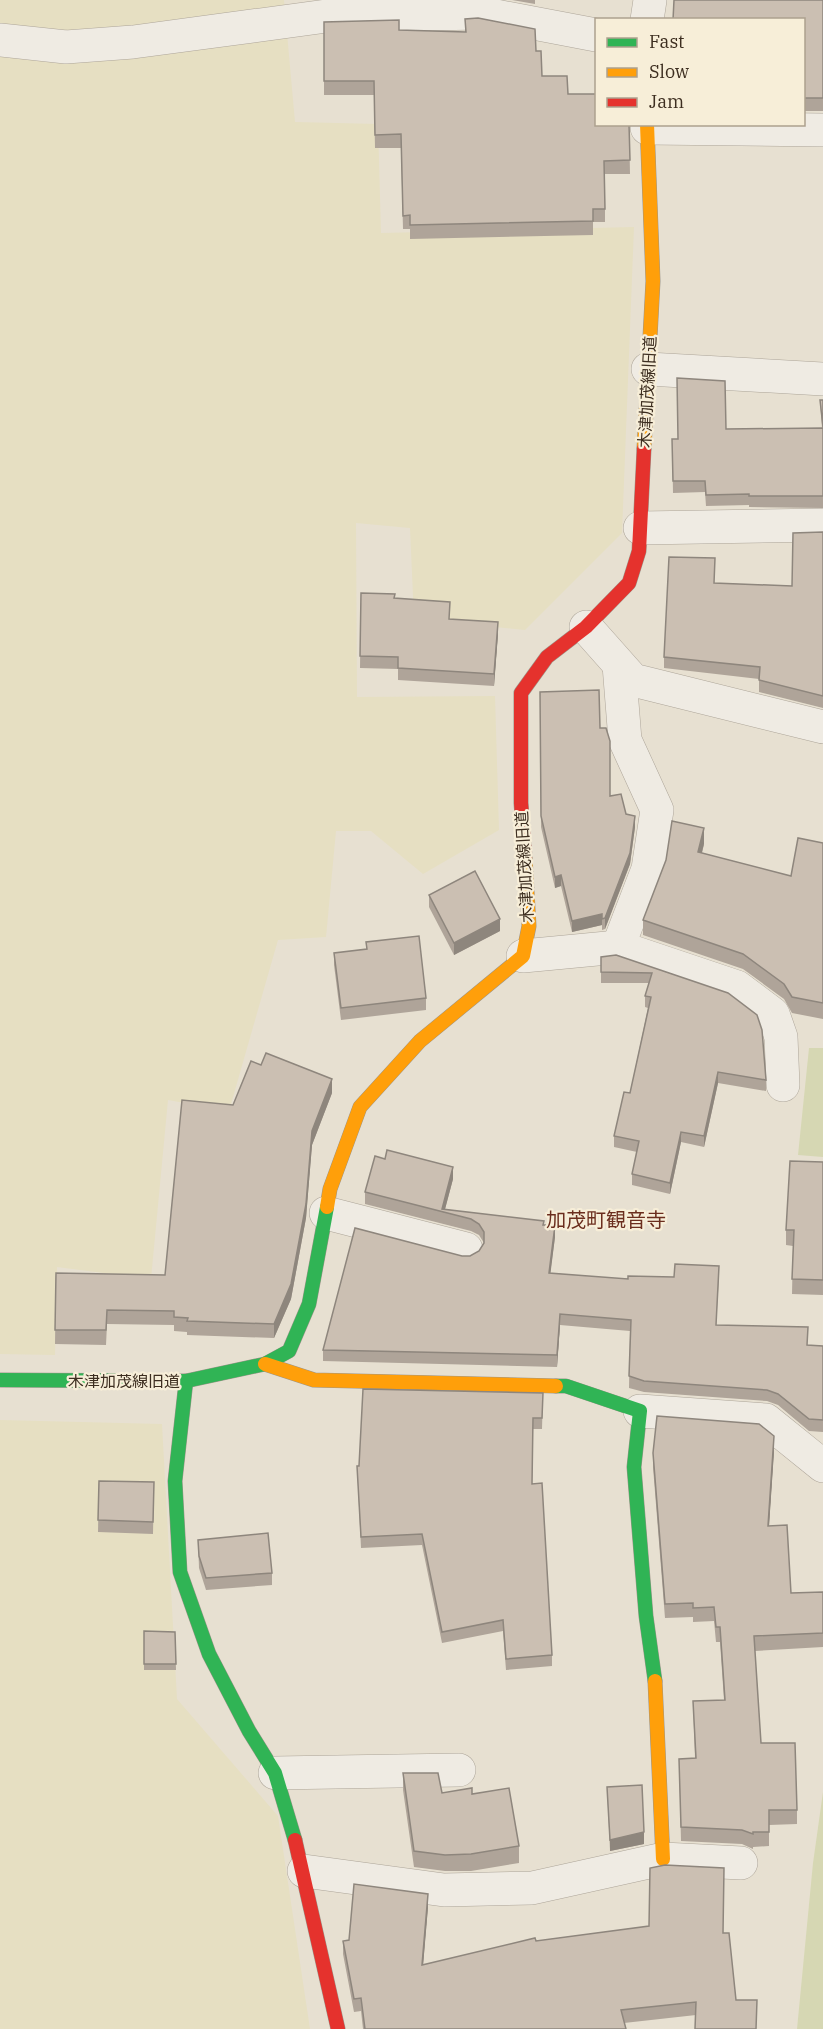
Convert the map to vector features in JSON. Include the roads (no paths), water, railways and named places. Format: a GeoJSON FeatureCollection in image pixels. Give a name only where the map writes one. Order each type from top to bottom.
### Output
{"type":"FeatureCollection","features":[{"type":"Feature","properties":{"kind":"street"},"geometry":{"type":"LineString","coordinates":[[647,18],[650,0]]}},
{"type":"Feature","properties":{"kind":"street"},"geometry":{"type":"LineString","coordinates":[[0,40],[66,46],[133,42],[327,16],[480,13],[595,35]]}},
{"type":"Feature","properties":{"kind":"street"},"geometry":{"type":"LineString","coordinates":[[647,126],[823,130]]}},
{"type":"Feature","properties":{"kind":"street","name":"木津加茂線旧道"},"geometry":{"type":"LineString","coordinates":[[0,1380],[186,1382],[265,1364],[289,1351],[309,1304],[330,1189],[360,1107],[420,1041],[523,956],[529,926],[521,803],[521,693],[547,657],[586,627],[629,583],[639,551],[653,281],[647,126]]}},
{"type":"Feature","properties":{"kind":"street"},"geometry":{"type":"LineString","coordinates":[[648,369],[823,379]]}},
{"type":"Feature","properties":{"kind":"street"},"geometry":{"type":"LineString","coordinates":[[640,528],[823,525]]}},
{"type":"Feature","properties":{"kind":"street"},"geometry":{"type":"LineString","coordinates":[[586,627],[633,680],[823,727]]}},
{"type":"Feature","properties":{"kind":"street"},"geometry":{"type":"LineString","coordinates":[[618,947],[648,869],[657,810],[625,740],[619,665]]}},
{"type":"Feature","properties":{"kind":"street"},"geometry":{"type":"LineString","coordinates":[[523,956],[618,947],[737,987],[773,1014],[781,1037],[783,1085]]}},
{"type":"Feature","properties":{"kind":"street"},"geometry":{"type":"LineString","coordinates":[[326,1213],[466,1248]]}},
{"type":"Feature","properties":{"kind":"street"},"geometry":{"type":"LineString","coordinates":[[265,1364],[314,1380],[566,1386],[640,1411],[766,1420],[823,1466]]}},
{"type":"Feature","properties":{"kind":"street"},"geometry":{"type":"LineString","coordinates":[[186,1382],[175,1481],[180,1572],[209,1654],[249,1731],[275,1773],[304,1872],[338,2029]]}},
{"type":"Feature","properties":{"kind":"street"},"geometry":{"type":"LineString","coordinates":[[640,1411],[634,1467],[646,1616],[658,1700],[663,1859]]}},
{"type":"Feature","properties":{"kind":"street"},"geometry":{"type":"LineString","coordinates":[[275,1773],[459,1770]]}},
{"type":"Feature","properties":{"kind":"street"},"geometry":{"type":"LineString","coordinates":[[304,1872],[444,1890],[532,1888],[663,1859],[741,1863]]}},
{"type":"Feature","properties":{"kind":"district","name":"加茂町観音寺"},"geometry":{"type":"Point","coordinates":[606,1220]}}]}
